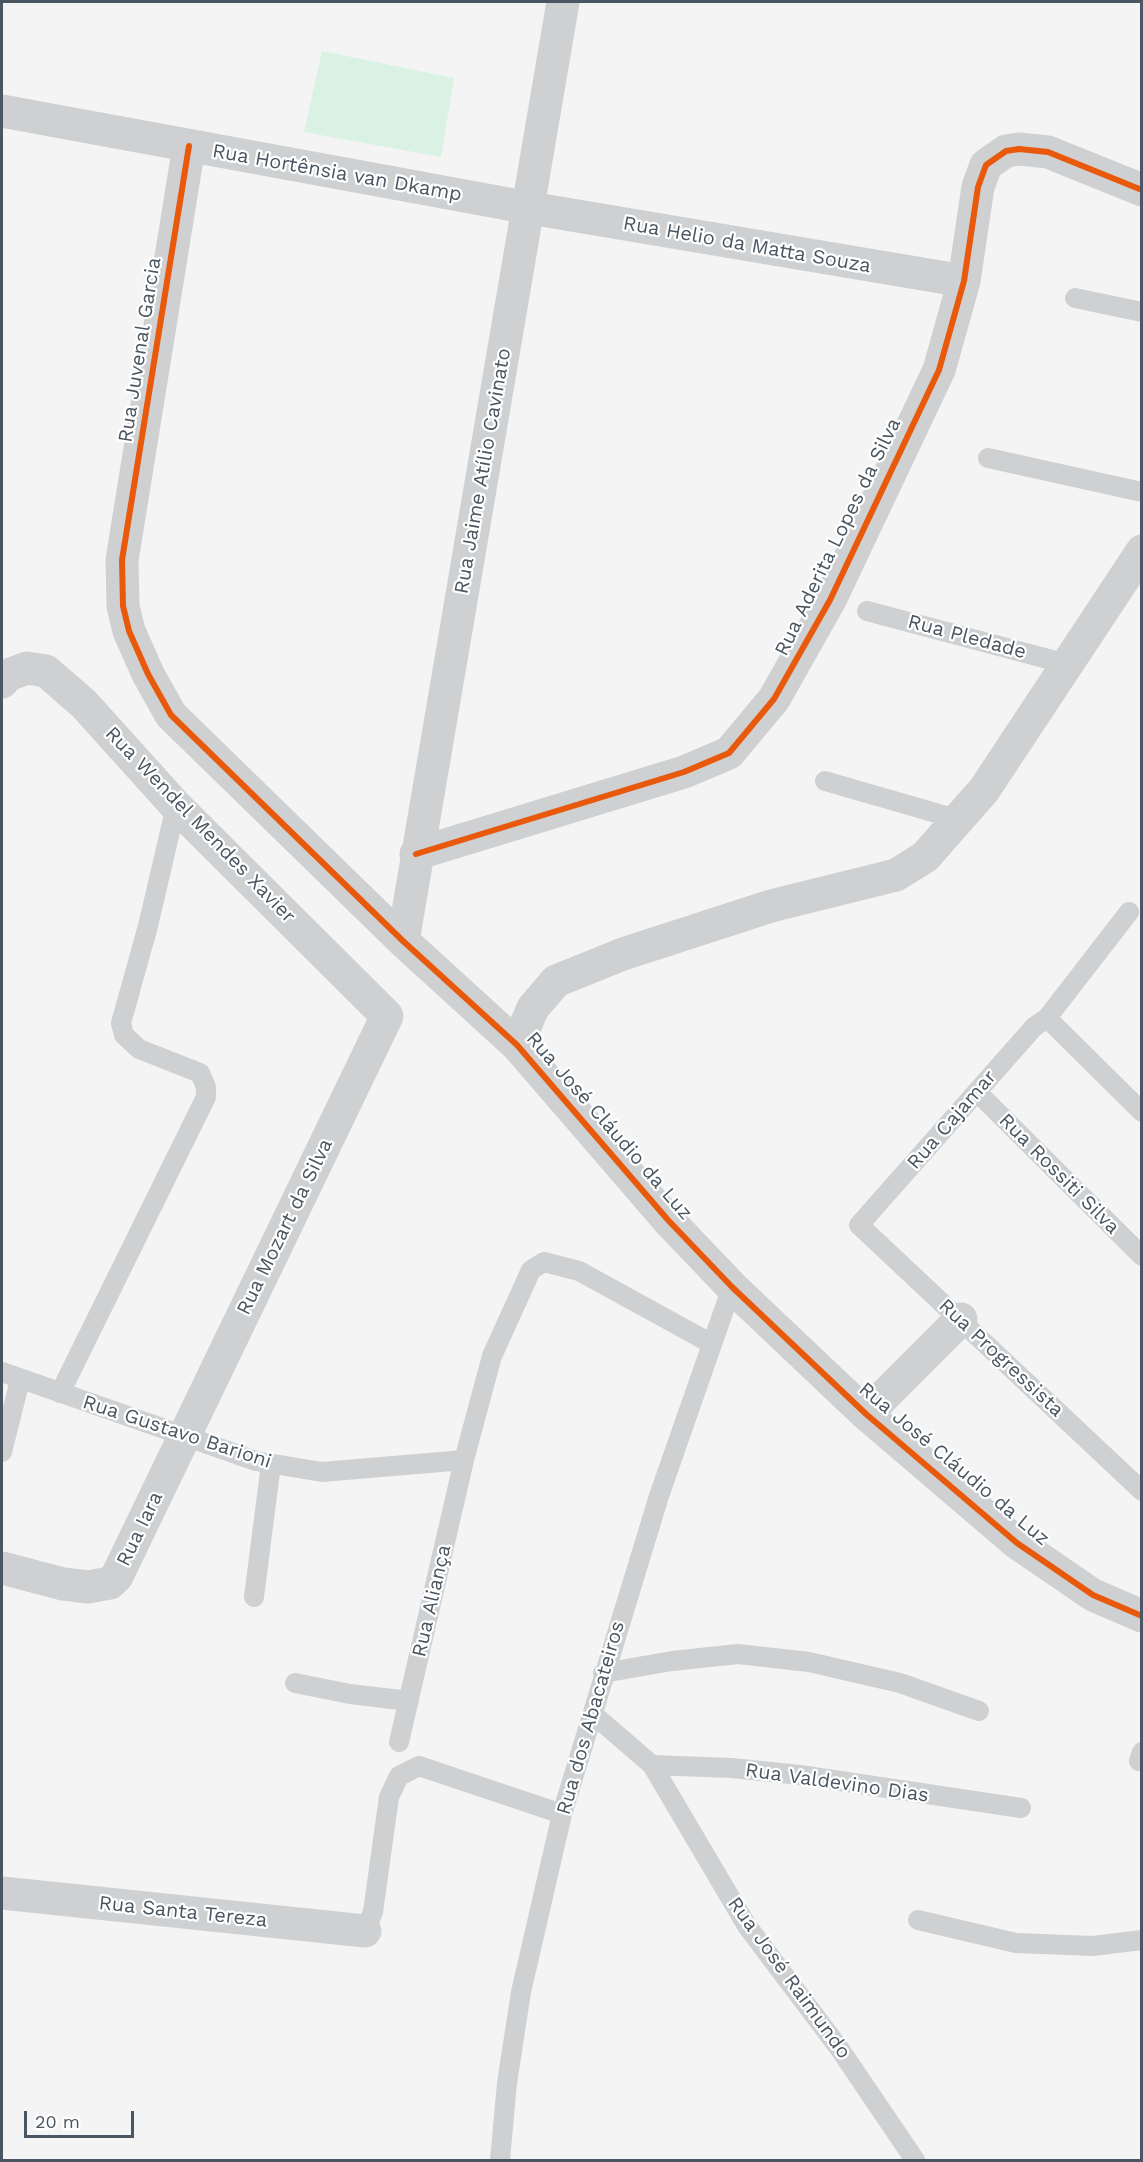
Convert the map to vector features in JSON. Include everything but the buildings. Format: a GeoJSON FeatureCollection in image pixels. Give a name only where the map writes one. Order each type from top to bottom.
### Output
{"type":"FeatureCollection","features":[{"type":"Feature","properties":{"kind":"street","name":"Rua Jaime Atílio Cavinato"},"geometry":{"type":"LineString","coordinates":[[403,940],[416,854],[530,208],[563,2]]}},
{"type":"Feature","properties":{"kind":"street","name":"Rua Hortênsia van Dkamp"},"geometry":{"type":"LineString","coordinates":[[2,111],[530,208]]}},
{"type":"Feature","properties":{"kind":"street","name":"Rua Juvenal Garcia"},"geometry":{"type":"LineString","coordinates":[[122,560],[189,146]]}},
{"type":"Feature","properties":{"kind":"street","name":"Rua Aderita Lopes da Silva"},"geometry":{"type":"LineString","coordinates":[[416,854],[684,772],[729,753],[774,699],[830,600],[939,370],[964,281],[978,186],[986,165],[1006,151],[1019,149],[1048,152],[1142,190]]}},
{"type":"Feature","properties":{"kind":"street","name":"Rua Helio da Matta Souza"},"geometry":{"type":"LineString","coordinates":[[530,208],[964,281]]}},
{"type":"Feature","properties":{"kind":"street"},"geometry":{"type":"LineString","coordinates":[[517,1045],[533,1008],[556,981],[623,954],[771,906],[896,875],[925,858],[984,790],[1142,551]]}},
{"type":"Feature","properties":{"kind":"street","name":"Rua José Cláudio da Luz"},"geometry":{"type":"LineString","coordinates":[[122,560],[123,606],[129,631],[148,674],[171,715],[403,940],[517,1045],[668,1220],[732,1287],[866,1414],[1017,1543],[1093,1595],[1142,1616]]}},
{"type":"Feature","properties":{"kind":"street","name":"Rua Wendel Mendes Xavier"},"geometry":{"type":"LineString","coordinates":[[2,682],[8,675],[27,668],[46,671],[84,704],[176,806],[387,1017]]}},
{"type":"Feature","properties":{"kind":"street","name":"Rua Mozart da Silva"},"geometry":{"type":"LineString","coordinates":[[183,1437],[387,1017]]}},
{"type":"Feature","properties":{"kind":"street"},"geometry":{"type":"LineString","coordinates":[[866,1414],[961,1319]]}},
{"type":"Feature","properties":{"kind":"street","name":"Rua Iara"},"geometry":{"type":"LineString","coordinates":[[2,1568],[63,1584],[88,1587],[110,1583],[123,1566],[183,1437]]}},
{"type":"Feature","properties":{"kind":"street","name":"Rua Santa Tereza"},"geometry":{"type":"LineString","coordinates":[[2,1893],[365,1931]]}},
{"type":"Feature","properties":{"kind":"lane"},"geometry":{"type":"LineString","coordinates":[[1075,298],[1142,312]]}},
{"type":"Feature","properties":{"kind":"lane"},"geometry":{"type":"LineString","coordinates":[[988,458],[1142,492]]}},
{"type":"Feature","properties":{"kind":"lane","name":"Rua Pledade"},"geometry":{"type":"LineString","coordinates":[[867,610],[1067,664]]}},
{"type":"Feature","properties":{"kind":"lane"},"geometry":{"type":"LineString","coordinates":[[825,781],[960,820]]}},
{"type":"Feature","properties":{"kind":"lane"},"geometry":{"type":"LineString","coordinates":[[60,1393],[206,1097],[206,1087],[200,1073],[130,1043],[124,1035],[121,1023],[148,926],[176,806]]}},
{"type":"Feature","properties":{"kind":"lane"},"geometry":{"type":"LineString","coordinates":[[1129,912],[1047,1018],[1142,1112]]}},
{"type":"Feature","properties":{"kind":"lane","name":"Rua Cajamar"},"geometry":{"type":"LineString","coordinates":[[859,1225],[1034,1027],[1047,1018]]}},
{"type":"Feature","properties":{"kind":"lane","name":"Rua Rossiti Silva"},"geometry":{"type":"LineString","coordinates":[[977,1092],[1142,1256]]}},
{"type":"Feature","properties":{"kind":"lane","name":"Rua Progressista"},"geometry":{"type":"LineString","coordinates":[[859,1225],[1142,1491]]}},
{"type":"Feature","properties":{"kind":"lane","name":"Rua Aliança"},"geometry":{"type":"LineString","coordinates":[[399,1742],[464,1460],[492,1356],[531,1270],[544,1262],[579,1271],[712,1344]]}},
{"type":"Feature","properties":{"kind":"lane","name":"Rua dos Abacateiros"},"geometry":{"type":"LineString","coordinates":[[500,2160],[507,2083],[521,1992],[562,1814],[594,1714],[603,1673],[659,1496],[732,1287]]}},
{"type":"Feature","properties":{"kind":"lane","name":"Rua Gustavo Barioni"},"geometry":{"type":"LineString","coordinates":[[2,1372],[183,1437],[271,1464],[321,1472],[464,1460]]}},
{"type":"Feature","properties":{"kind":"lane"},"geometry":{"type":"LineString","coordinates":[[2,1452],[20,1380]]}},
{"type":"Feature","properties":{"kind":"lane"},"geometry":{"type":"LineString","coordinates":[[254,1597],[271,1464]]}},
{"type":"Feature","properties":{"kind":"lane"},"geometry":{"type":"LineString","coordinates":[[603,1673],[672,1661],[738,1654],[809,1662],[900,1683],[979,1711]]}},
{"type":"Feature","properties":{"kind":"lane"},"geometry":{"type":"LineString","coordinates":[[295,1683],[350,1694],[409,1701]]}},
{"type":"Feature","properties":{"kind":"lane","name":"Rua José Raimundo"},"geometry":{"type":"LineString","coordinates":[[594,1714],[652,1765],[747,1926],[839,2048],[915,2160]]}},
{"type":"Feature","properties":{"kind":"lane","name":"Rua Valdevino Dias"},"geometry":{"type":"LineString","coordinates":[[652,1765],[732,1768],[800,1775],[1021,1808]]}},
{"type":"Feature","properties":{"kind":"lane"},"geometry":{"type":"LineString","coordinates":[[365,1931],[373,1912],[389,1797],[399,1776],[419,1766],[562,1814]]}},
{"type":"Feature","properties":{"kind":"lane"},"geometry":{"type":"LineString","coordinates":[[918,1920],[1016,1942],[1093,1946],[1142,1940]]}},
{"type":"Feature","properties":{"kind":"green space"},"geometry":{"type":"Polygon","coordinates":[[[322,51],[454,78],[441,157],[304,132],[322,51]]]}},
{"type":"Feature","properties":{"kind":"cycle path"},"geometry":{"type":"LineString","coordinates":[[189,146],[122,560],[123,606],[129,631],[148,674],[171,715],[403,941],[517,1045],[668,1220],[732,1287],[866,1414],[1017,1543],[1093,1595],[1142,1616]]}},
{"type":"Feature","properties":{"kind":"cycle path"},"geometry":{"type":"LineString","coordinates":[[416,854],[684,772],[729,753],[774,699],[830,600],[939,370],[964,281],[978,187],[986,165],[1006,151],[1019,149],[1048,152],[1142,190]]}}]}
